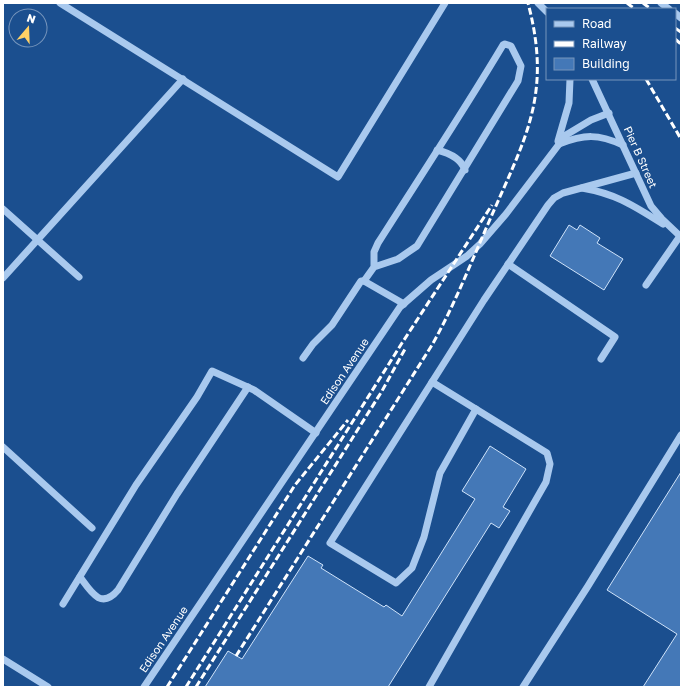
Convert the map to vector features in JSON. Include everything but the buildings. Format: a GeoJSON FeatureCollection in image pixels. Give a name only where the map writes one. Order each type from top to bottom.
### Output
{"type":"FeatureCollection","features":[{"type":"Feature","properties":{"kind":"street"},"geometry":{"type":"LineString","coordinates":[[60,3],[338,177],[445,3]]}},
{"type":"Feature","properties":{"kind":"street"},"geometry":{"type":"LineString","coordinates":[[538,3],[546,11]]}},
{"type":"Feature","properties":{"kind":"street"},"geometry":{"type":"LineString","coordinates":[[303,358],[313,344],[332,324],[358,283],[364,281],[374,267],[374,252],[378,243],[449,135],[503,45],[506,44],[511,46],[521,66],[518,81],[465,170],[417,246],[398,259],[374,267]]}},
{"type":"Feature","properties":{"kind":"street"},"geometry":{"type":"LineString","coordinates":[[3,278],[183,79]]}},
{"type":"Feature","properties":{"kind":"street"},"geometry":{"type":"LineString","coordinates":[[557,145],[569,103],[570,80]]}},
{"type":"Feature","properties":{"kind":"street","name":"Pier B Street"},"geometry":{"type":"LineString","coordinates":[[592,80],[651,206],[680,236]]}},
{"type":"Feature","properties":{"kind":"street","name":"Edison Avenue"},"geometry":{"type":"LineString","coordinates":[[144,687],[404,304],[431,280],[468,256],[480,244],[506,214],[566,135],[577,126],[609,113]]}},
{"type":"Feature","properties":{"kind":"street"},"geometry":{"type":"LineString","coordinates":[[557,145],[575,138],[596,136],[623,145]]}},
{"type":"Feature","properties":{"kind":"street"},"geometry":{"type":"LineString","coordinates":[[438,150],[453,156],[460,161],[465,170]]}},
{"type":"Feature","properties":{"kind":"street"},"geometry":{"type":"LineString","coordinates":[[476,409],[440,473],[424,538],[412,568],[396,583],[330,543],[508,264],[554,198],[563,193],[579,188],[636,174]]}},
{"type":"Feature","properties":{"kind":"street"},"geometry":{"type":"LineString","coordinates":[[579,188],[602,192],[618,197],[672,229]]}},
{"type":"Feature","properties":{"kind":"street"},"geometry":{"type":"LineString","coordinates":[[3,209],[79,277]]}},
{"type":"Feature","properties":{"kind":"street"},"geometry":{"type":"LineString","coordinates":[[646,285],[680,236]]}},
{"type":"Feature","properties":{"kind":"street"},"geometry":{"type":"LineString","coordinates":[[508,264],[615,337],[601,359]]}},
{"type":"Feature","properties":{"kind":"street"},"geometry":{"type":"LineString","coordinates":[[364,281],[404,304]]}},
{"type":"Feature","properties":{"kind":"street"},"geometry":{"type":"LineString","coordinates":[[63,604],[136,485],[197,397],[212,371],[248,386],[316,433]]}},
{"type":"Feature","properties":{"kind":"street"},"geometry":{"type":"LineString","coordinates":[[429,687],[546,482],[550,464],[547,453],[432,382]]}},
{"type":"Feature","properties":{"kind":"street"},"geometry":{"type":"LineString","coordinates":[[80,576],[90,590],[99,597],[106,600],[111,599],[177,494],[248,386]]}},
{"type":"Feature","properties":{"kind":"street"},"geometry":{"type":"LineString","coordinates":[[523,687],[588,586],[681,435]]}},
{"type":"Feature","properties":{"kind":"street"},"geometry":{"type":"LineString","coordinates":[[3,447],[92,528]]}},
{"type":"Feature","properties":{"kind":"street"},"geometry":{"type":"LineString","coordinates":[[3,659],[48,687]]}},
{"type":"Feature","properties":{"kind":"railway"},"geometry":{"type":"LineString","coordinates":[[236,656],[432,345],[462,285],[513,167],[531,117],[536,92],[537,65],[535,36],[528,3]]}},
{"type":"Feature","properties":{"kind":"railway"},"geometry":{"type":"LineString","coordinates":[[627,3],[634,8]]}},
{"type":"Feature","properties":{"kind":"railway"},"geometry":{"type":"LineString","coordinates":[[643,3],[650,8]]}},
{"type":"Feature","properties":{"kind":"railway"},"geometry":{"type":"LineString","coordinates":[[676,29],[681,32]]}},
{"type":"Feature","properties":{"kind":"railway"},"geometry":{"type":"LineString","coordinates":[[676,40],[681,44]]}},
{"type":"Feature","properties":{"kind":"railway"},"geometry":{"type":"LineString","coordinates":[[647,80],[681,139]]}},
{"type":"Feature","properties":{"kind":"railway"},"geometry":{"type":"LineString","coordinates":[[186,687],[402,343],[492,205]]}},
{"type":"Feature","properties":{"kind":"railway"},"geometry":{"type":"LineString","coordinates":[[196,687],[382,391],[405,349]]}},
{"type":"Feature","properties":{"kind":"railway"},"geometry":{"type":"LineString","coordinates":[[167,687],[295,485],[348,420]]}}]}
